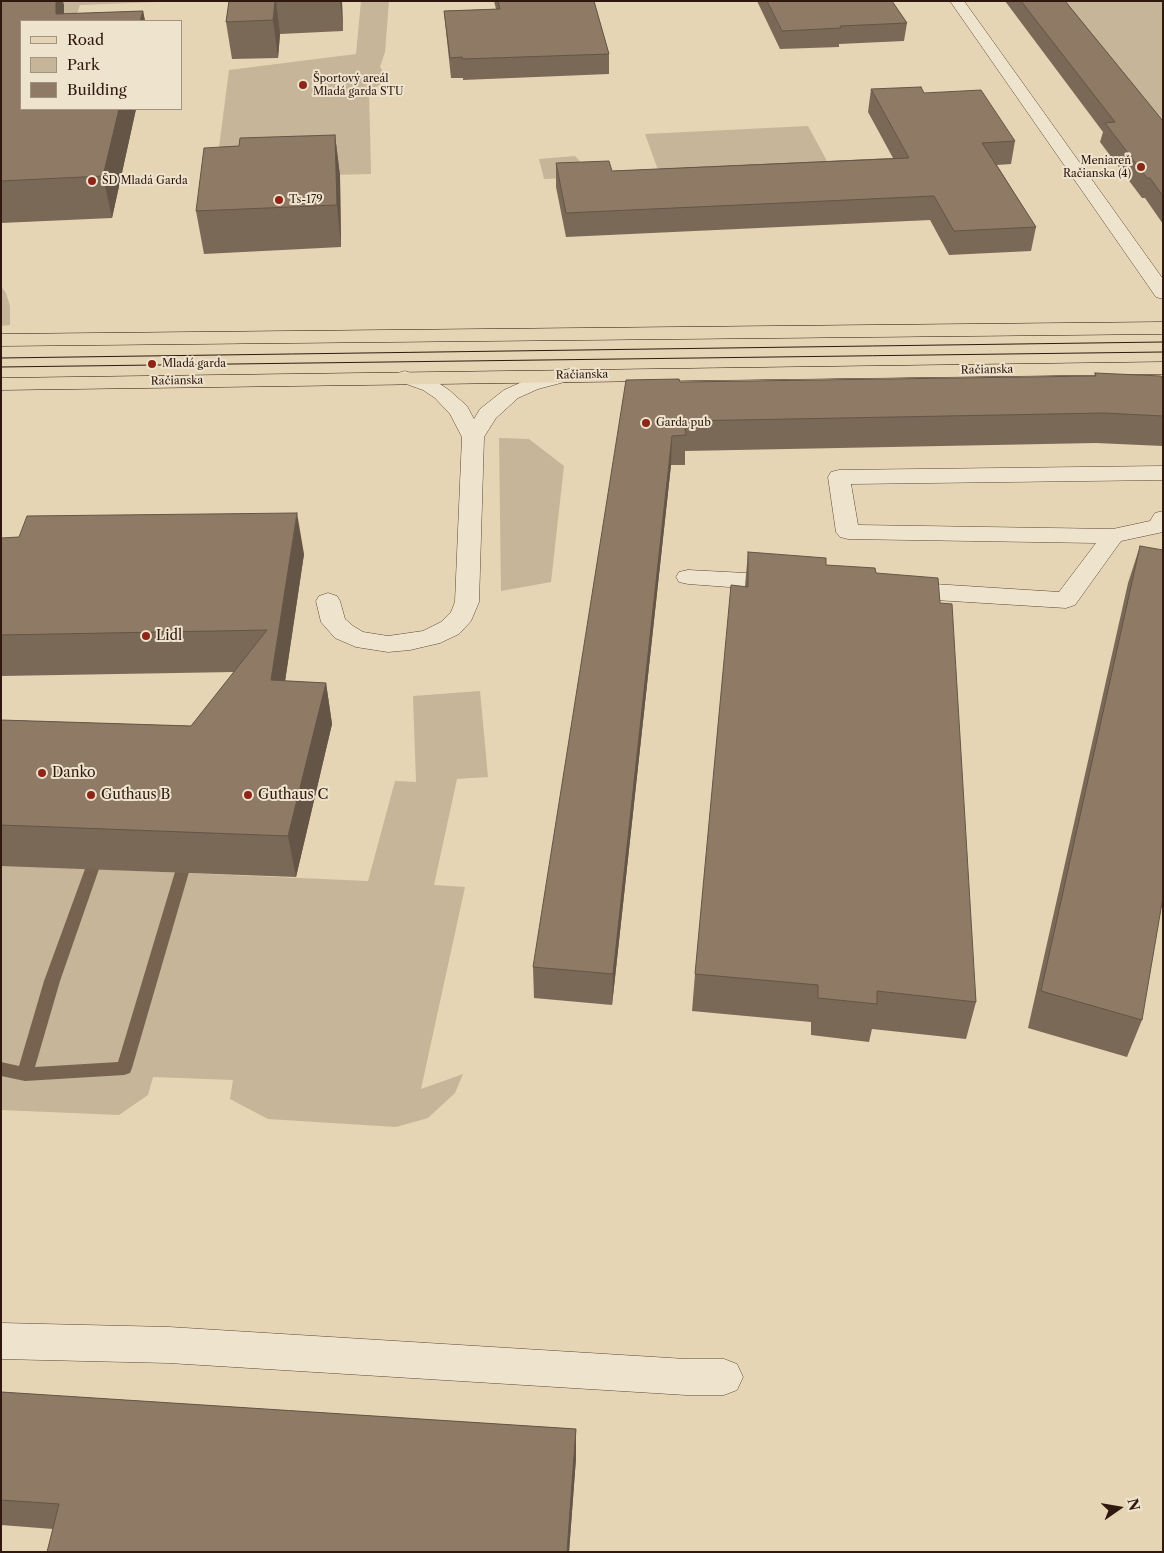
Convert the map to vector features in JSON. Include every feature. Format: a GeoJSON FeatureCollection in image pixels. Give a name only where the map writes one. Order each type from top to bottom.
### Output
{"type":"FeatureCollection","features":[{"type":"Feature","properties":{"kind":"main road"},"geometry":{"type":"LineString","coordinates":[[1,340],[1163,328]]}},
{"type":"Feature","properties":{"kind":"main road","name":"Račianska"},"geometry":{"type":"LineString","coordinates":[[1,384],[1163,368]]}},
{"type":"Feature","properties":{"kind":"lane"},"geometry":{"type":"LineString","coordinates":[[957,1],[1163,293]]}},
{"type":"Feature","properties":{"kind":"lane"},"geometry":{"type":"LineString","coordinates":[[473,438],[488,414],[512,394],[531,385],[569,375]]}},
{"type":"Feature","properties":{"kind":"lane"},"geometry":{"type":"LineString","coordinates":[[328,601],[333,622],[356,639],[388,644],[410,642],[431,637],[450,628],[462,615],[467,602],[473,438],[459,411],[442,394],[430,386],[405,377]]}},
{"type":"Feature","properties":{"kind":"lane"},"geometry":{"type":"LineString","coordinates":[[1163,473],[839,477],[848,532],[1113,536],[1159,526],[1163,518]]}},
{"type":"Feature","properties":{"kind":"lane"},"geometry":{"type":"LineString","coordinates":[[882,589],[1066,600],[1113,536]]}},
{"type":"Feature","properties":{"kind":"lane"},"geometry":{"type":"LineString","coordinates":[[688,577],[805,584]]}},
{"type":"Feature","properties":{"kind":"lane"},"geometry":{"type":"LineString","coordinates":[[1,1341],[169,1345],[686,1377],[724,1377]]}},
{"type":"Feature","properties":{"kind":"green space"},"geometry":{"type":"Polygon","coordinates":[[[1,1],[183,1],[80,5],[77,14],[1,17],[1,1]]]}},
{"type":"Feature","properties":{"kind":"green space","name":"Športový areál Mladá garda STU"},"geometry":{"type":"Polygon","coordinates":[[[361,1],[389,1],[385,52],[380,67],[388,79],[369,92],[371,174],[215,178],[229,70],[356,54],[361,1]]]}},
{"type":"Feature","properties":{"kind":"green space"},"geometry":{"type":"Polygon","coordinates":[[[1059,1],[1163,1],[1163,120],[1059,1]]]}},
{"type":"Feature","properties":{"kind":"green space"},"geometry":{"type":"Polygon","coordinates":[[[808,126],[827,161],[658,170],[645,134],[808,126]]]}},
{"type":"Feature","properties":{"kind":"green space"},"geometry":{"type":"Polygon","coordinates":[[[575,156],[594,177],[544,179],[539,159],[575,156]]]}},
{"type":"Feature","properties":{"kind":"green space"},"geometry":{"type":"Polygon","coordinates":[[[1,286],[6,293],[10,306],[10,325],[1,326],[1,286]]]}},
{"type":"Feature","properties":{"kind":"green space"},"geometry":{"type":"Polygon","coordinates":[[[499,438],[529,439],[564,466],[551,582],[501,591],[499,438]]]}},
{"type":"Feature","properties":{"kind":"green space"},"geometry":{"type":"Polygon","coordinates":[[[480,691],[488,777],[457,779],[434,885],[465,887],[421,1089],[463,1074],[455,1093],[428,1118],[396,1127],[268,1119],[230,1099],[233,1080],[153,1077],[148,1095],[119,1115],[1,1110],[1,865],[368,881],[395,781],[416,782],[413,696],[480,691]]]}},
{"type":"Feature","properties":{"kind":"building"},"geometry":{"type":"Polygon","coordinates":[[[1,1],[56,1],[56,14],[143,11],[140,20],[20,20],[20,110],[119,110],[103,176],[1,181],[1,1]]]}},
{"type":"Feature","properties":{"kind":"building"},"geometry":{"type":"Polygon","coordinates":[[[229,1],[275,1],[273,20],[226,22],[229,1]]]}},
{"type":"Feature","properties":{"kind":"building"},"geometry":{"type":"Polygon","coordinates":[[[498,1],[594,1],[609,54],[450,58],[444,11],[500,9],[498,1]]]}},
{"type":"Feature","properties":{"kind":"building"},"geometry":{"type":"Polygon","coordinates":[[[767,1],[892,1],[907,23],[782,31],[767,1]]]}},
{"type":"Feature","properties":{"kind":"building"},"geometry":{"type":"Polygon","coordinates":[[[1021,1],[1065,1],[1163,121],[1163,196],[1105,123],[1115,122],[1021,1]]]}},
{"type":"Feature","properties":{"kind":"building"},"geometry":{"type":"Polygon","coordinates":[[[921,87],[924,93],[981,90],[1015,141],[982,143],[1036,227],[954,231],[934,196],[566,213],[556,163],[609,161],[612,171],[909,158],[871,89],[921,87]]]}},
{"type":"Feature","properties":{"kind":"building"},"geometry":{"type":"Polygon","coordinates":[[[335,135],[337,205],[196,211],[204,148],[239,146],[240,138],[335,135]]]}},
{"type":"Feature","properties":{"kind":"building"},"geometry":{"type":"Polygon","coordinates":[[[1095,373],[1161,376],[1163,380],[1163,416],[1104,413],[684,421],[686,435],[672,436],[613,974],[533,967],[626,380],[679,379],[680,382],[1096,376],[1095,373]]]}},
{"type":"Feature","properties":{"kind":"building"},"geometry":{"type":"Polygon","coordinates":[[[297,513],[271,680],[326,683],[288,836],[1,825],[1,720],[191,726],[267,630],[1,635],[1,538],[19,537],[27,516],[297,513]]]}},
{"type":"Feature","properties":{"kind":"building"},"geometry":{"type":"Polygon","coordinates":[[[1140,546],[1163,550],[1163,897],[1142,1020],[1041,991],[1140,546]]]}},
{"type":"Feature","properties":{"kind":"building"},"geometry":{"type":"Polygon","coordinates":[[[748,552],[826,558],[826,565],[875,568],[876,573],[938,578],[940,603],[952,604],[976,1002],[877,991],[877,1004],[818,998],[818,985],[695,974],[731,585],[748,587],[748,552]]]}},
{"type":"Feature","properties":{"kind":"building"},"geometry":{"type":"Polygon","coordinates":[[[1,1392],[576,1429],[567,1552],[47,1552],[59,1504],[1,1500],[1,1392]]]}},
{"type":"Feature","properties":{"kind":"waterway"},"geometry":{"type":"LineString","coordinates":[[25,1074],[52,981],[92,869]]}},
{"type":"Feature","properties":{"kind":"waterway"},"geometry":{"type":"LineString","coordinates":[[25,1074],[124,1068],[182,872]]}},
{"type":"Feature","properties":{"kind":"waterway"},"geometry":{"type":"LineString","coordinates":[[1,1069],[25,1074]]}},
{"type":"Feature","properties":{"kind":"tram line"},"geometry":{"type":"LineString","coordinates":[[1,358],[1163,342]]}},
{"type":"Feature","properties":{"kind":"tram line"},"geometry":{"type":"LineString","coordinates":[[1,367],[1163,352]]}},
{"type":"Feature","properties":{"kind":"place","name":"Športový areál Mladá garda STU"},"geometry":{"type":"Point","coordinates":[303,85]}},
{"type":"Feature","properties":{"kind":"place","name":"Meniareň Račianska (4)"},"geometry":{"type":"Point","coordinates":[1141,167]}},
{"type":"Feature","properties":{"kind":"place","name":"ŠD Mladá Garda"},"geometry":{"type":"Point","coordinates":[92,181]}},
{"type":"Feature","properties":{"kind":"place","name":"Ts-179"},"geometry":{"type":"Point","coordinates":[279,200]}},
{"type":"Feature","properties":{"kind":"place","name":"Mladá garda"},"geometry":{"type":"Point","coordinates":[152,364]}},
{"type":"Feature","properties":{"kind":"place","name":"Garda pub"},"geometry":{"type":"Point","coordinates":[646,423]}},
{"type":"Feature","properties":{"kind":"place","name":"Lidl"},"geometry":{"type":"Point","coordinates":[146,636]}},
{"type":"Feature","properties":{"kind":"place","name":"Danko"},"geometry":{"type":"Point","coordinates":[42,773]}},
{"type":"Feature","properties":{"kind":"place","name":"Guthaus B"},"geometry":{"type":"Point","coordinates":[91,795]}},
{"type":"Feature","properties":{"kind":"place","name":"Guthaus C"},"geometry":{"type":"Point","coordinates":[248,795]}}]}
